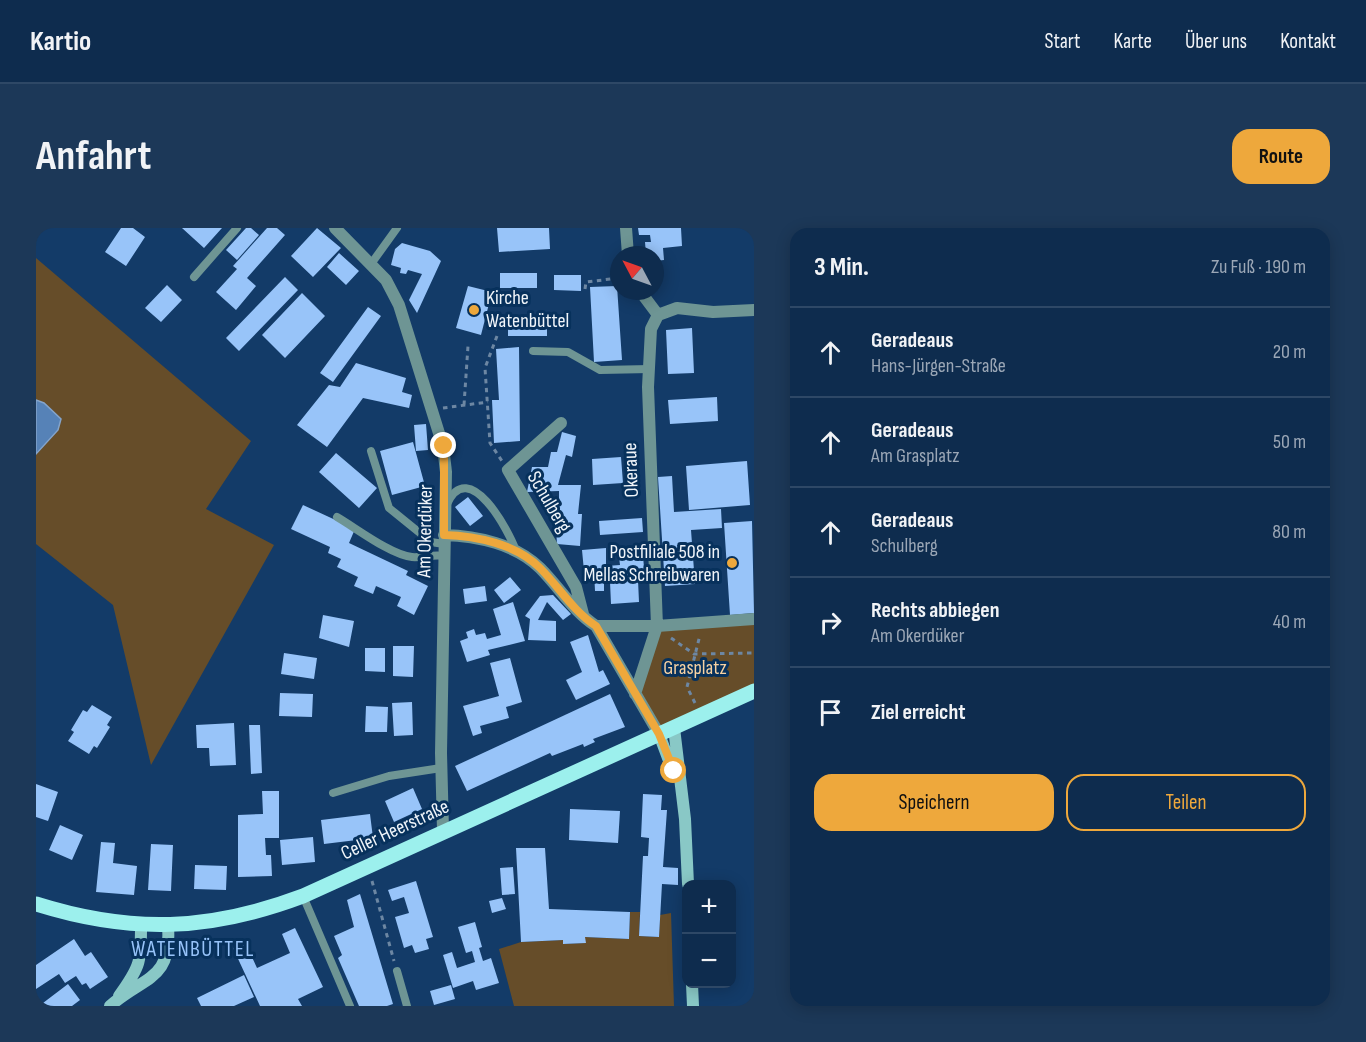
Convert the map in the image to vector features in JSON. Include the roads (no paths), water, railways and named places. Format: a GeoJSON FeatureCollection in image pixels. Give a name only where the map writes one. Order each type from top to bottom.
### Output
{"type":"FeatureCollection","features":[{"type":"Feature","properties":{"kind":"main road","name":"Celler Heerstraße"},"geometry":{"type":"LineString","coordinates":[[36,904],[84,917],[141,925],[168,926],[202,923],[243,916],[303,896],[443,830],[754,691]]}},
{"type":"Feature","properties":{"kind":"main road"},"geometry":{"type":"LineString","coordinates":[[674,728],[686,819],[688,880]]}},
{"type":"Feature","properties":{"kind":"main road"},"geometry":{"type":"LineString","coordinates":[[659,734],[672,767],[686,819]]}},
{"type":"Feature","properties":{"kind":"main road"},"geometry":{"type":"LineString","coordinates":[[112,1004],[136,974],[141,959],[141,925]]}},
{"type":"Feature","properties":{"kind":"main road"},"geometry":{"type":"LineString","coordinates":[[112,1004],[140,986],[160,969],[168,955],[168,926]]}},
{"type":"Feature","properties":{"kind":"main road"},"geometry":{"type":"LineString","coordinates":[[692,988],[693,1006]]}},
{"type":"Feature","properties":{"kind":"street","name":"Am Okerdüker"},"geometry":{"type":"LineString","coordinates":[[335,228],[386,280],[399,305],[444,446],[441,768],[443,830]]}},
{"type":"Feature","properties":{"kind":"street"},"geometry":{"type":"LineString","coordinates":[[626,228],[627,246]]}},
{"type":"Feature","properties":{"kind":"street"},"geometry":{"type":"LineString","coordinates":[[647,300],[658,315],[677,308],[713,312],[754,310]]}},
{"type":"Feature","properties":{"kind":"street","name":"Okeraue"},"geometry":{"type":"LineString","coordinates":[[657,626],[651,499],[650,369],[651,329],[658,315]]}},
{"type":"Feature","properties":{"kind":"street","name":"Schulberg"},"geometry":{"type":"LineString","coordinates":[[561,423],[508,470],[576,588],[584,618]]}},
{"type":"Feature","properties":{"kind":"street"},"geometry":{"type":"LineString","coordinates":[[444,545],[470,535],[517,552],[538,566],[584,618],[596,626],[659,734]]}},
{"type":"Feature","properties":{"kind":"street"},"geometry":{"type":"LineString","coordinates":[[596,626],[657,626],[754,619]]}},
{"type":"Feature","properties":{"kind":"street"},"geometry":{"type":"LineString","coordinates":[[635,694],[657,626]]}},
{"type":"Feature","properties":{"kind":"lane"},"geometry":{"type":"LineString","coordinates":[[194,277],[237,228]]}},
{"type":"Feature","properties":{"kind":"lane"},"geometry":{"type":"LineString","coordinates":[[371,264],[397,228]]}},
{"type":"Feature","properties":{"kind":"lane"},"geometry":{"type":"LineString","coordinates":[[533,351],[568,352],[600,370],[650,369]]}},
{"type":"Feature","properties":{"kind":"lane"},"geometry":{"type":"LineString","coordinates":[[371,451],[389,508],[431,542],[444,545]]}},
{"type":"Feature","properties":{"kind":"lane"},"geometry":{"type":"LineString","coordinates":[[445,508],[455,492],[463,490],[483,497],[499,515],[517,552]]}},
{"type":"Feature","properties":{"kind":"lane"},"geometry":{"type":"LineString","coordinates":[[338,517],[401,555],[414,558],[433,554],[444,545]]}},
{"type":"Feature","properties":{"kind":"lane"},"geometry":{"type":"LineString","coordinates":[[333,793],[389,776],[441,768]]}},
{"type":"Feature","properties":{"kind":"lane"},"geometry":{"type":"LineString","coordinates":[[303,896],[350,1006]]}},
{"type":"Feature","properties":{"kind":"lane"},"geometry":{"type":"LineString","coordinates":[[397,971],[407,1006]]}},
{"type":"Feature","properties":{"kind":"water"},"geometry":{"type":"Polygon","coordinates":[[[36,400],[44,403],[61,419],[58,430],[36,454],[36,400]]]}},
{"type":"Feature","properties":{"kind":"place","name":"Kirche Watenbüttel"},"geometry":{"type":"Point","coordinates":[474,310]}},
{"type":"Feature","properties":{"kind":"place","name":"Postfiliale 508 in Mellas Schreibwaren"},"geometry":{"type":"Point","coordinates":[732,563]}},
{"type":"Feature","properties":{"kind":"district","name":"WATENBÜTTEL"},"geometry":{"type":"Point","coordinates":[193,949]}},
{"type":"Feature","properties":{"kind":"park label","name":"Grasplatz"},"geometry":{"type":"Point","coordinates":[695,668]}}]}
